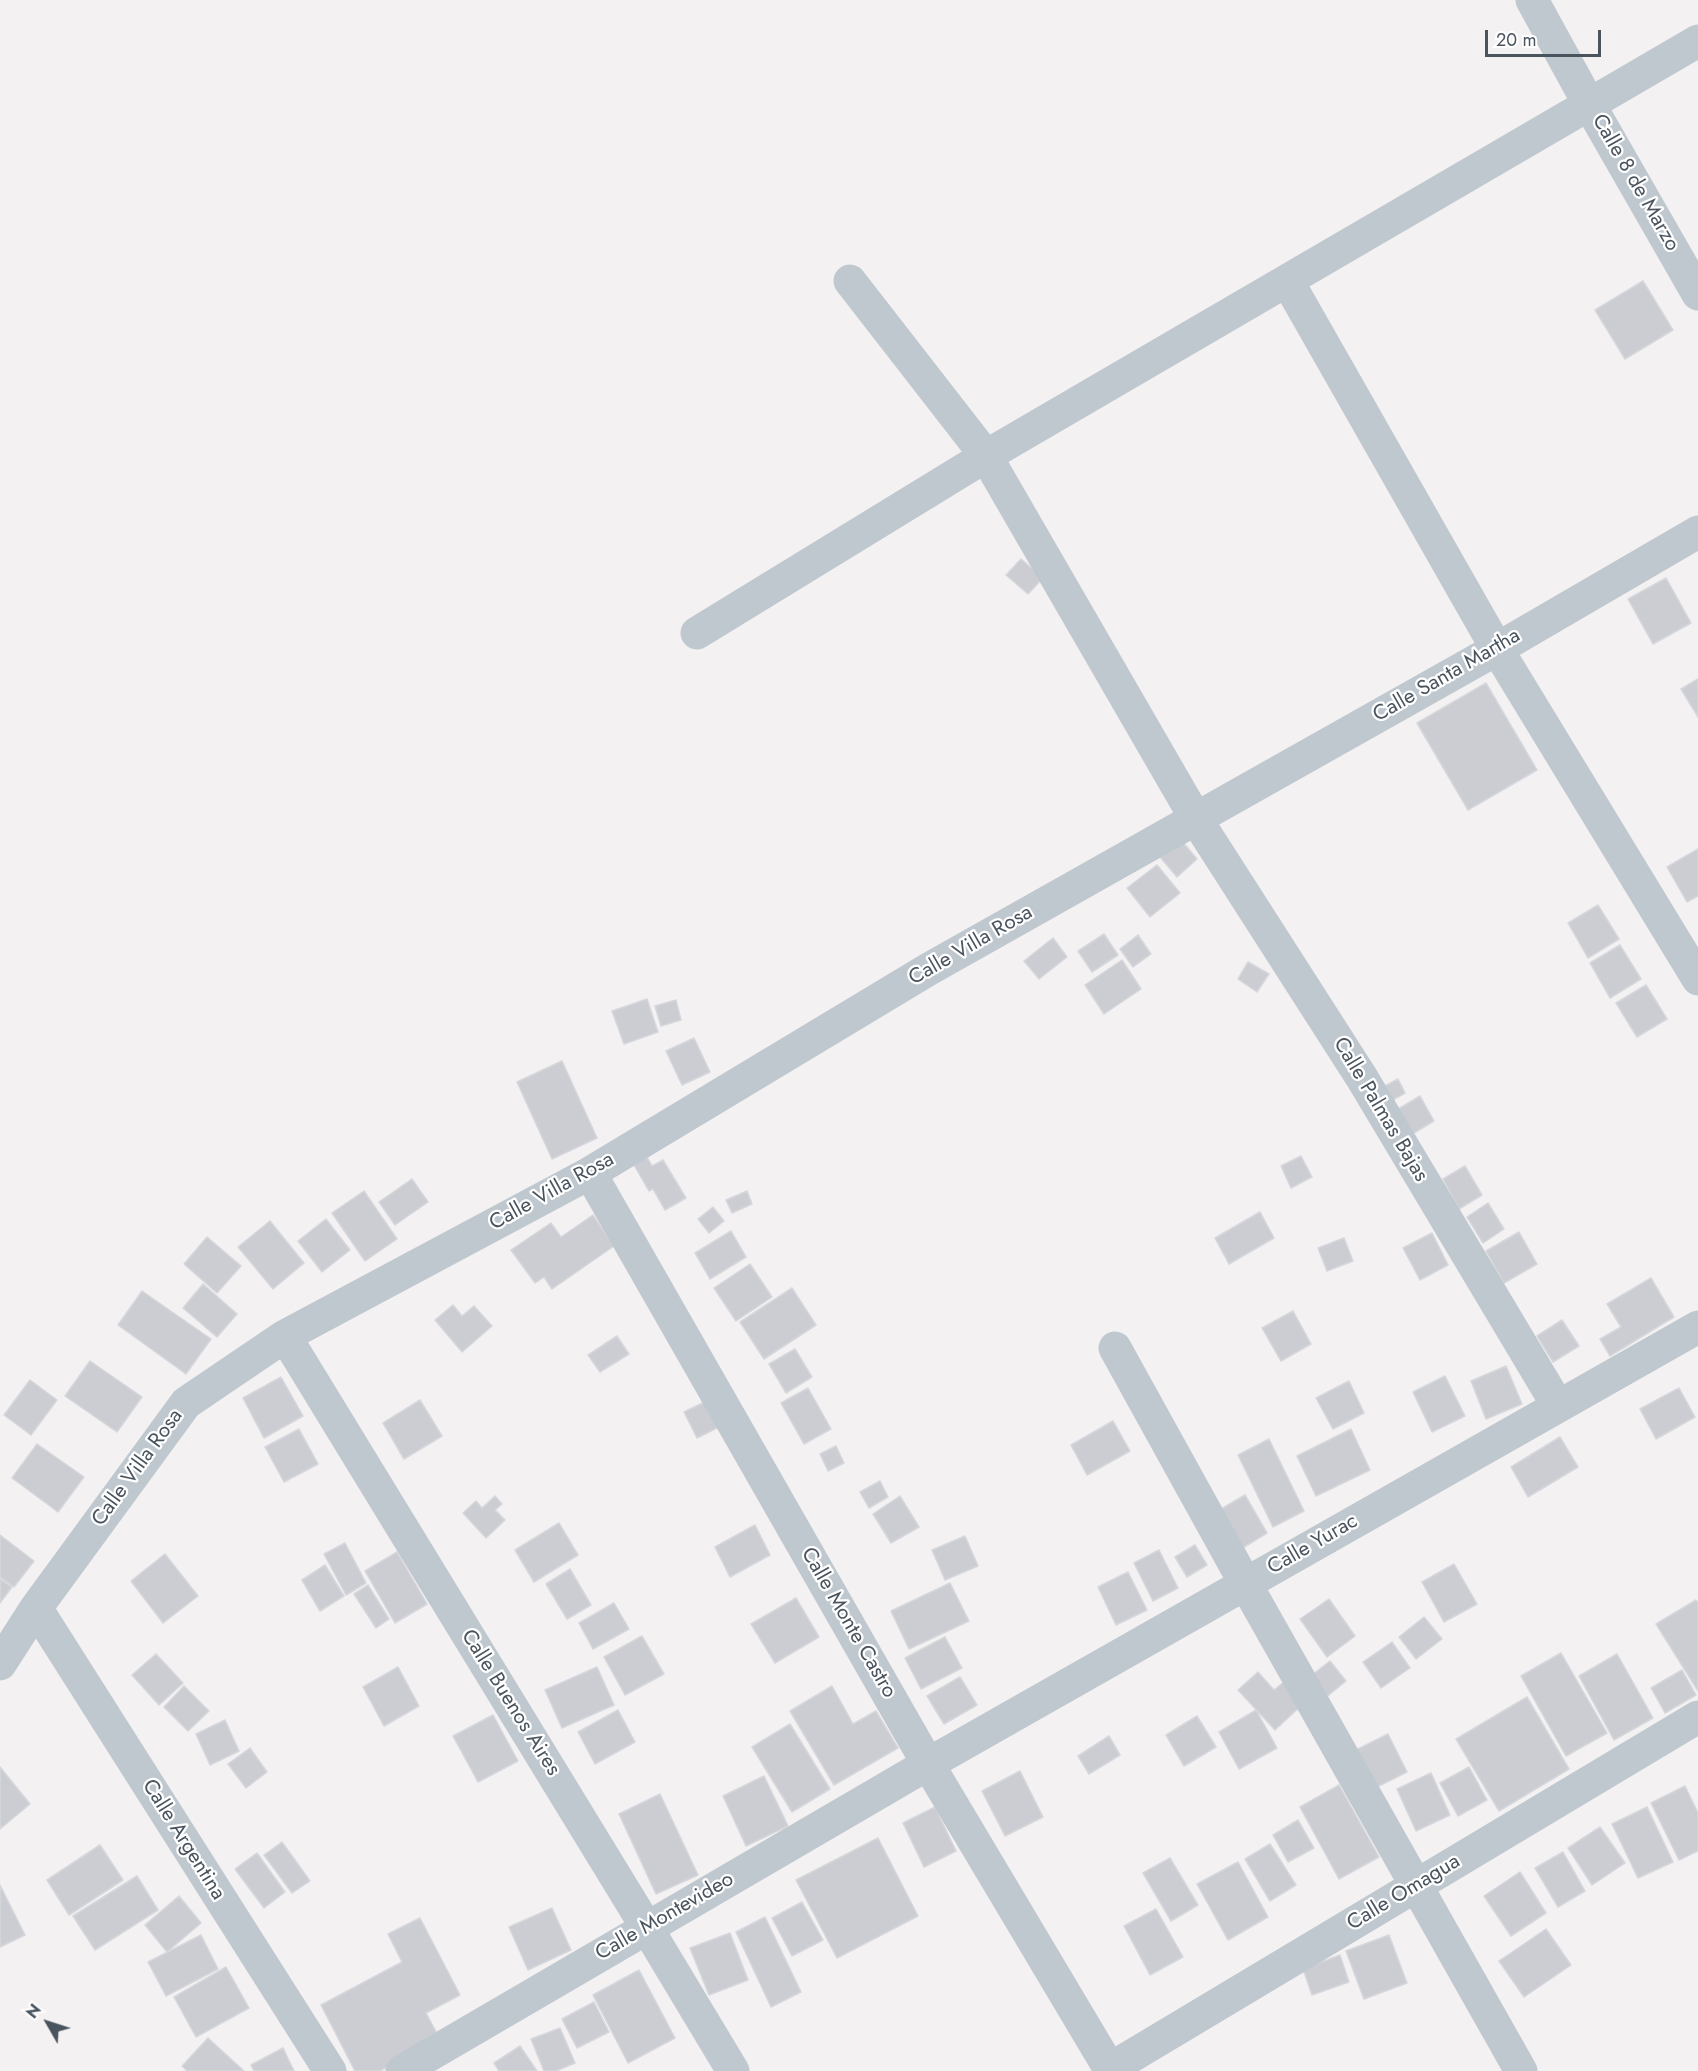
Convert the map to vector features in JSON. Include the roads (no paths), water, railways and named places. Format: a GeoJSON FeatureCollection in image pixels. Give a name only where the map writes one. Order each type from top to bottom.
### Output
{"type":"FeatureCollection","features":[{"type":"Feature","properties":{"kind":"street","name":"Calle 8 de Marzo"},"geometry":{"type":"LineString","coordinates":[[1532,0],[1698,294]]}},
{"type":"Feature","properties":{"kind":"street"},"geometry":{"type":"LineString","coordinates":[[697,633],[986,456],[1698,41]]}},
{"type":"Feature","properties":{"kind":"street","name":"Calle Palmas Bajas"},"geometry":{"type":"LineString","coordinates":[[850,281],[986,456],[1196,819],[1362,1078],[1558,1406]]}},
{"type":"Feature","properties":{"kind":"street"},"geometry":{"type":"LineString","coordinates":[[1288,282],[1497,649],[1698,979]]}},
{"type":"Feature","properties":{"kind":"street","name":"Calle Santa Martha"},"geometry":{"type":"LineString","coordinates":[[1196,819],[1497,649],[1698,532]]}},
{"type":"Feature","properties":{"kind":"street","name":"Calle Villa Rosa"},"geometry":{"type":"LineString","coordinates":[[0,1664],[36,1608],[186,1403],[285,1336],[590,1173],[929,969],[1196,819]]}},
{"type":"Feature","properties":{"kind":"street","name":"Calle Monte Castro"},"geometry":{"type":"LineString","coordinates":[[590,1173],[928,1764],[1111,2070]]}},
{"type":"Feature","properties":{"kind":"street","name":"Calle Yurac"},"geometry":{"type":"LineString","coordinates":[[928,1764],[1698,1327]]}},
{"type":"Feature","properties":{"kind":"street","name":"Calle Buenos Aires"},"geometry":{"type":"LineString","coordinates":[[285,1336],[733,2071]]}},
{"type":"Feature","properties":{"kind":"street"},"geometry":{"type":"LineString","coordinates":[[1115,1348],[1521,2071]]}},
{"type":"Feature","properties":{"kind":"street","name":"Calle Argentina"},"geometry":{"type":"LineString","coordinates":[[36,1608],[330,2071]]}},
{"type":"Feature","properties":{"kind":"street","name":"Calle Omagua"},"geometry":{"type":"LineString","coordinates":[[1111,2070],[1698,1717]]}},
{"type":"Feature","properties":{"kind":"street","name":"Calle Montevideo"},"geometry":{"type":"LineString","coordinates":[[402,2071],[928,1764]]}}]}
